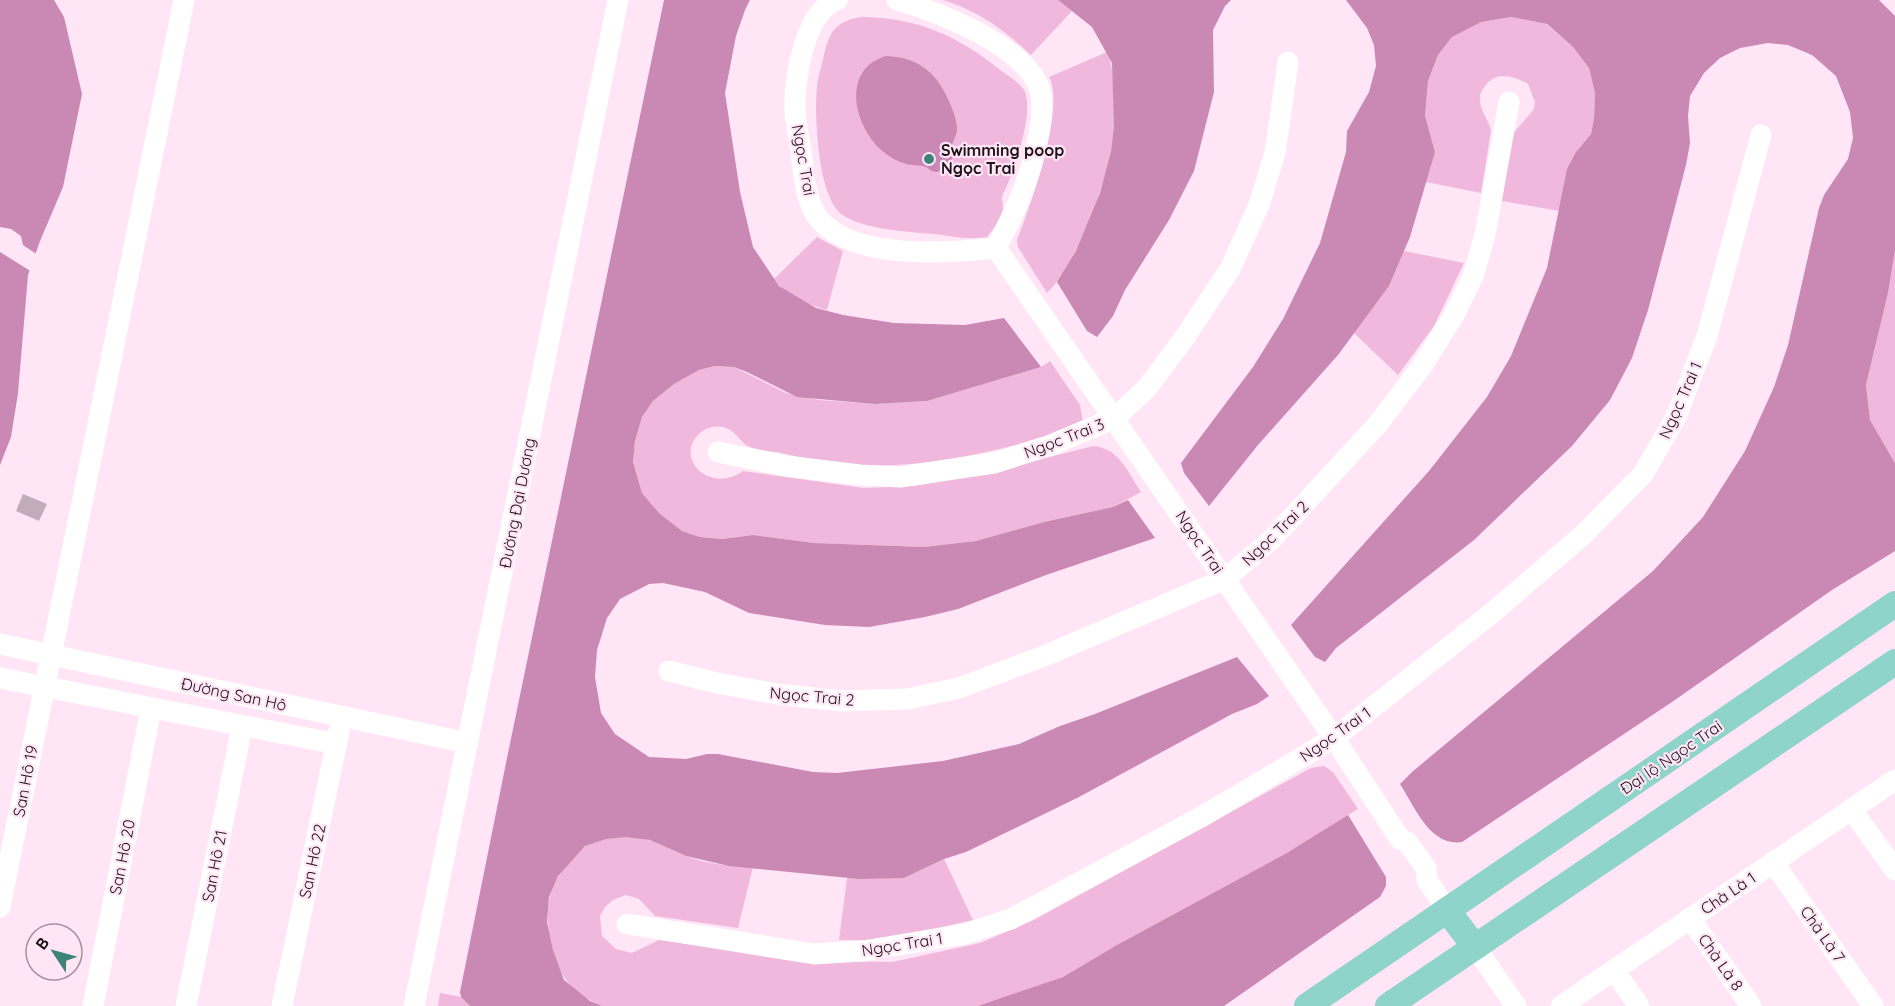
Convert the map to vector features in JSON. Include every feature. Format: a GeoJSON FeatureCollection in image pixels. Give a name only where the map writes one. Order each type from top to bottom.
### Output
{"type":"FeatureCollection","features":[{"type":"Feature","properties":{"kind":"main road","name":"Đại lộ Ngọc Trai"},"geometry":{"type":"LineString","coordinates":[[1307,1006],[1895,603]]}},
{"type":"Feature","properties":{"kind":"main road"},"geometry":{"type":"LineString","coordinates":[[1388,1006],[1892,671]]}},
{"type":"Feature","properties":{"kind":"main road"},"geometry":{"type":"LineString","coordinates":[[1447,910],[1475,947]]}},
{"type":"Feature","properties":{"kind":"street","name":"San Hô 19"},"geometry":{"type":"LineString","coordinates":[[0,907],[184,0]]}},
{"type":"Feature","properties":{"kind":"street","name":"Đường Đại Dương"},"geometry":{"type":"LineString","coordinates":[[414,1006],[616,0]]}},
{"type":"Feature","properties":{"kind":"street","name":"Ngọc Trai"},"geometry":{"type":"LineString","coordinates":[[837,0],[819,13],[807,37],[798,75],[795,108],[804,180],[818,218],[838,234],[868,246],[891,250],[951,252],[996,248],[1334,738],[1400,839],[1400,850],[1417,875],[1427,880],[1447,910]]}},
{"type":"Feature","properties":{"kind":"street"},"geometry":{"type":"LineString","coordinates":[[897,0],[935,12],[973,30],[1005,50],[1036,79],[1041,95],[1042,116],[1034,162],[1016,209],[996,248]]}},
{"type":"Feature","properties":{"kind":"street","name":"Ngọc Trai 3"},"geometry":{"type":"LineString","coordinates":[[718,452],[786,466],[860,475],[900,477],[994,463],[1051,445],[1115,418],[1147,388],[1185,338],[1230,269],[1259,205],[1275,153],[1288,62]]}},
{"type":"Feature","properties":{"kind":"street","name":"Ngọc Trai 2"},"geometry":{"type":"LineString","coordinates":[[669,671],[777,694],[841,701],[907,699],[959,688],[1044,656],[1225,579],[1273,538],[1378,424],[1422,366],[1454,315],[1473,276],[1485,235],[1509,102]]}},
{"type":"Feature","properties":{"kind":"street","name":"Ngọc Trai 1"},"geometry":{"type":"LineString","coordinates":[[627,924],[814,954],[863,951],[965,934],[1011,919],[1203,816],[1334,738],[1492,613],[1584,534],[1643,474],[1676,417],[1707,336],[1761,135]]}},
{"type":"Feature","properties":{"kind":"street","name":"Đường San Hô"},"geometry":{"type":"LineString","coordinates":[[0,644],[468,743]]}},
{"type":"Feature","properties":{"kind":"street"},"geometry":{"type":"LineString","coordinates":[[0,678],[337,744]]}},
{"type":"Feature","properties":{"kind":"street","name":"San Hô 20"},"geometry":{"type":"LineString","coordinates":[[93,1006],[151,709]]}},
{"type":"Feature","properties":{"kind":"street","name":"San Hô 22"},"geometry":{"type":"LineString","coordinates":[[282,1006],[342,717]]}},
{"type":"Feature","properties":{"kind":"street","name":"San Hô 21"},"geometry":{"type":"LineString","coordinates":[[186,1006],[242,727]]}},
{"type":"Feature","properties":{"kind":"street","name":"Chà Là 1"},"geometry":{"type":"LineString","coordinates":[[1562,1006],[1895,780]]}},
{"type":"Feature","properties":{"kind":"street"},"geometry":{"type":"LineString","coordinates":[[1851,809],[1895,870]]}},
{"type":"Feature","properties":{"kind":"street","name":"Chà Là 7"},"geometry":{"type":"LineString","coordinates":[[1773,862],[1873,1006]]}},
{"type":"Feature","properties":{"kind":"street","name":"Chà Là 8"},"geometry":{"type":"LineString","coordinates":[[1690,918],[1751,1006]]}},
{"type":"Feature","properties":{"kind":"street"},"geometry":{"type":"LineString","coordinates":[[1475,947],[1516,1006]]}},
{"type":"Feature","properties":{"kind":"street"},"geometry":{"type":"LineString","coordinates":[[1614,970],[1639,1006]]}},
{"type":"Feature","properties":{"kind":"shaded area"},"geometry":{"type":"Polygon","coordinates":[[[0,0],[54,0],[64,17],[82,94],[63,187],[28,275],[18,393],[11,437],[0,465],[0,0]]]}},
{"type":"Feature","properties":{"kind":"shaded area"},"geometry":{"type":"Polygon","coordinates":[[[664,0],[750,0],[736,36],[725,93],[740,192],[753,247],[779,286],[816,308],[894,323],[965,325],[1004,318],[1041,367],[927,401],[874,404],[797,397],[734,367],[715,366],[699,370],[674,384],[653,401],[642,417],[635,441],[633,462],[642,493],[659,513],[682,531],[700,537],[722,539],[753,535],[814,543],[924,547],[976,541],[1044,522],[1113,507],[1128,500],[1155,538],[1046,575],[958,609],[869,627],[825,625],[749,613],[705,592],[663,583],[649,584],[620,599],[607,618],[597,650],[595,677],[601,713],[615,734],[649,757],[686,759],[718,754],[813,772],[837,773],[943,761],[1019,744],[1237,657],[1269,696],[1079,797],[966,852],[944,859],[904,878],[859,879],[729,866],[686,856],[650,840],[626,837],[606,839],[585,846],[558,876],[549,897],[547,922],[553,950],[564,980],[590,1001],[602,1006],[470,1006],[461,997],[460,992],[664,0]]]}},
{"type":"Feature","properties":{"kind":"shaded area"},"geometry":{"type":"Polygon","coordinates":[[[943,0],[1058,0],[1072,11],[1031,55],[990,22],[956,4],[943,0]]]}},
{"type":"Feature","properties":{"kind":"shaded area"},"geometry":{"type":"Polygon","coordinates":[[[1058,0],[1231,0],[1225,6],[1213,30],[1214,92],[1194,171],[1169,220],[1125,290],[1113,316],[1097,337],[1087,331],[1057,282],[1076,251],[1100,193],[1111,151],[1114,127],[1112,63],[1092,27],[1058,0]]]}},
{"type":"Feature","properties":{"kind":"shaded area"},"geometry":{"type":"Polygon","coordinates":[[[1346,0],[1879,0],[1895,16],[1895,250],[1888,293],[1866,385],[1870,420],[1895,463],[1895,551],[1832,590],[1672,702],[1462,842],[1451,842],[1432,832],[1400,784],[1653,571],[1703,517],[1745,451],[1774,387],[1788,345],[1819,208],[1824,195],[1848,159],[1853,138],[1850,112],[1836,76],[1812,55],[1788,45],[1768,43],[1740,48],[1720,58],[1704,73],[1690,96],[1688,116],[1690,143],[1686,165],[1648,310],[1632,358],[1610,400],[1572,446],[1474,540],[1336,648],[1325,662],[1315,657],[1291,625],[1429,471],[1487,397],[1511,356],[1547,268],[1567,169],[1576,152],[1591,134],[1595,93],[1589,68],[1573,47],[1547,24],[1511,17],[1481,22],[1452,37],[1438,55],[1428,81],[1425,116],[1435,152],[1410,237],[1389,286],[1338,355],[1258,445],[1209,506],[1184,473],[1181,463],[1253,367],[1283,319],[1320,243],[1346,152],[1347,131],[1369,92],[1376,66],[1374,45],[1367,28],[1346,0]]]}},
{"type":"Feature","properties":{"kind":"shaded area"},"geometry":{"type":"Polygon","coordinates":[[[862,17],[900,20],[952,38],[969,47],[1024,90],[1027,99],[1026,125],[1003,195],[1001,217],[987,237],[972,238],[896,231],[855,221],[837,210],[825,185],[819,151],[816,115],[818,82],[826,45],[832,33],[843,22],[862,17]]]}},
{"type":"Feature","properties":{"kind":"shaded area"},"geometry":{"type":"Polygon","coordinates":[[[1511,17],[1546,24],[1573,47],[1589,68],[1595,93],[1591,134],[1576,152],[1559,211],[1502,201],[1512,135],[1534,109],[1535,102],[1528,84],[1511,77],[1494,78],[1480,94],[1481,108],[1491,131],[1481,193],[1426,182],[1435,152],[1425,117],[1428,81],[1438,55],[1452,37],[1468,27],[1481,22],[1511,17]]]}},
{"type":"Feature","properties":{"kind":"shaded area"},"geometry":{"type":"Polygon","coordinates":[[[1107,52],[1112,72],[1114,129],[1106,170],[1100,193],[1082,239],[1059,279],[1047,293],[1018,247],[1017,240],[1030,205],[1050,133],[1053,91],[1049,77],[1107,52]]]}},
{"type":"Feature","properties":{"kind":"shaded area"},"geometry":{"type":"Polygon","coordinates":[[[886,56],[898,57],[918,64],[934,77],[946,95],[955,117],[957,131],[952,146],[951,160],[938,172],[924,166],[903,163],[890,157],[870,137],[863,124],[856,97],[858,84],[863,72],[872,63],[886,56]]]}},
{"type":"Feature","properties":{"kind":"shaded area"},"geometry":{"type":"Polygon","coordinates":[[[817,237],[843,251],[827,310],[798,299],[784,290],[774,279],[817,237]]]}},
{"type":"Feature","properties":{"kind":"shaded area"},"geometry":{"type":"Polygon","coordinates":[[[1895,250],[1895,463],[1870,420],[1866,385],[1888,293],[1895,250]]]}},
{"type":"Feature","properties":{"kind":"shaded area"},"geometry":{"type":"Polygon","coordinates":[[[1404,251],[1464,263],[1434,326],[1398,375],[1354,333],[1389,286],[1404,251]]]}},
{"type":"Feature","properties":{"kind":"shaded area"},"geometry":{"type":"Polygon","coordinates":[[[1050,361],[1080,405],[1083,422],[1078,429],[956,458],[925,463],[862,466],[831,463],[753,448],[730,430],[716,427],[700,433],[693,443],[691,452],[693,462],[707,476],[718,479],[743,471],[864,488],[914,486],[992,472],[1093,446],[1110,451],[1116,456],[1141,492],[1113,507],[1044,522],[976,541],[924,547],[814,543],[753,535],[722,539],[700,537],[682,531],[659,513],[642,493],[633,462],[635,441],[642,417],[653,401],[674,384],[699,370],[715,366],[734,367],[786,393],[819,400],[874,404],[927,401],[1041,367],[1050,361]]]}},
{"type":"Feature","properties":{"kind":"shaded area"},"geometry":{"type":"Polygon","coordinates":[[[1324,766],[1333,772],[1358,809],[1285,854],[1115,946],[1063,977],[978,1006],[602,1006],[572,987],[561,971],[550,938],[549,902],[554,885],[563,869],[579,851],[593,842],[627,837],[652,841],[702,861],[753,867],[738,928],[655,916],[639,899],[626,895],[613,900],[600,916],[602,936],[616,949],[632,953],[659,940],[811,961],[892,962],[980,943],[1034,920],[1311,768],[1324,766]]]}},
{"type":"Feature","properties":{"kind":"shaded area"},"geometry":{"type":"Polygon","coordinates":[[[1348,815],[1386,877],[1386,886],[1380,897],[1224,1006],[978,1006],[1063,977],[1115,946],[1285,854],[1348,815]]]}},
{"type":"Feature","properties":{"kind":"shaded area"},"geometry":{"type":"Polygon","coordinates":[[[944,859],[973,920],[883,940],[839,940],[847,878],[904,878],[944,859]]]}},
{"type":"Feature","properties":{"kind":"shaded area"},"geometry":{"type":"Polygon","coordinates":[[[440,993],[461,997],[470,1006],[438,1006],[440,993]]]}},
{"type":"Feature","properties":{"kind":"pier"},"geometry":{"type":"Polygon","coordinates":[[[0,227],[11,229],[21,236],[23,245],[38,255],[32,272],[0,252],[0,227]]]}},
{"type":"Feature","properties":{"kind":"building"},"geometry":{"type":"Polygon","coordinates":[[[23,494],[47,504],[39,521],[16,511],[23,494]]]}},
{"type":"Feature","properties":{"kind":"place","name":"Swimming poop Ngọc Trai"},"geometry":{"type":"Point","coordinates":[929,159]}}]}
